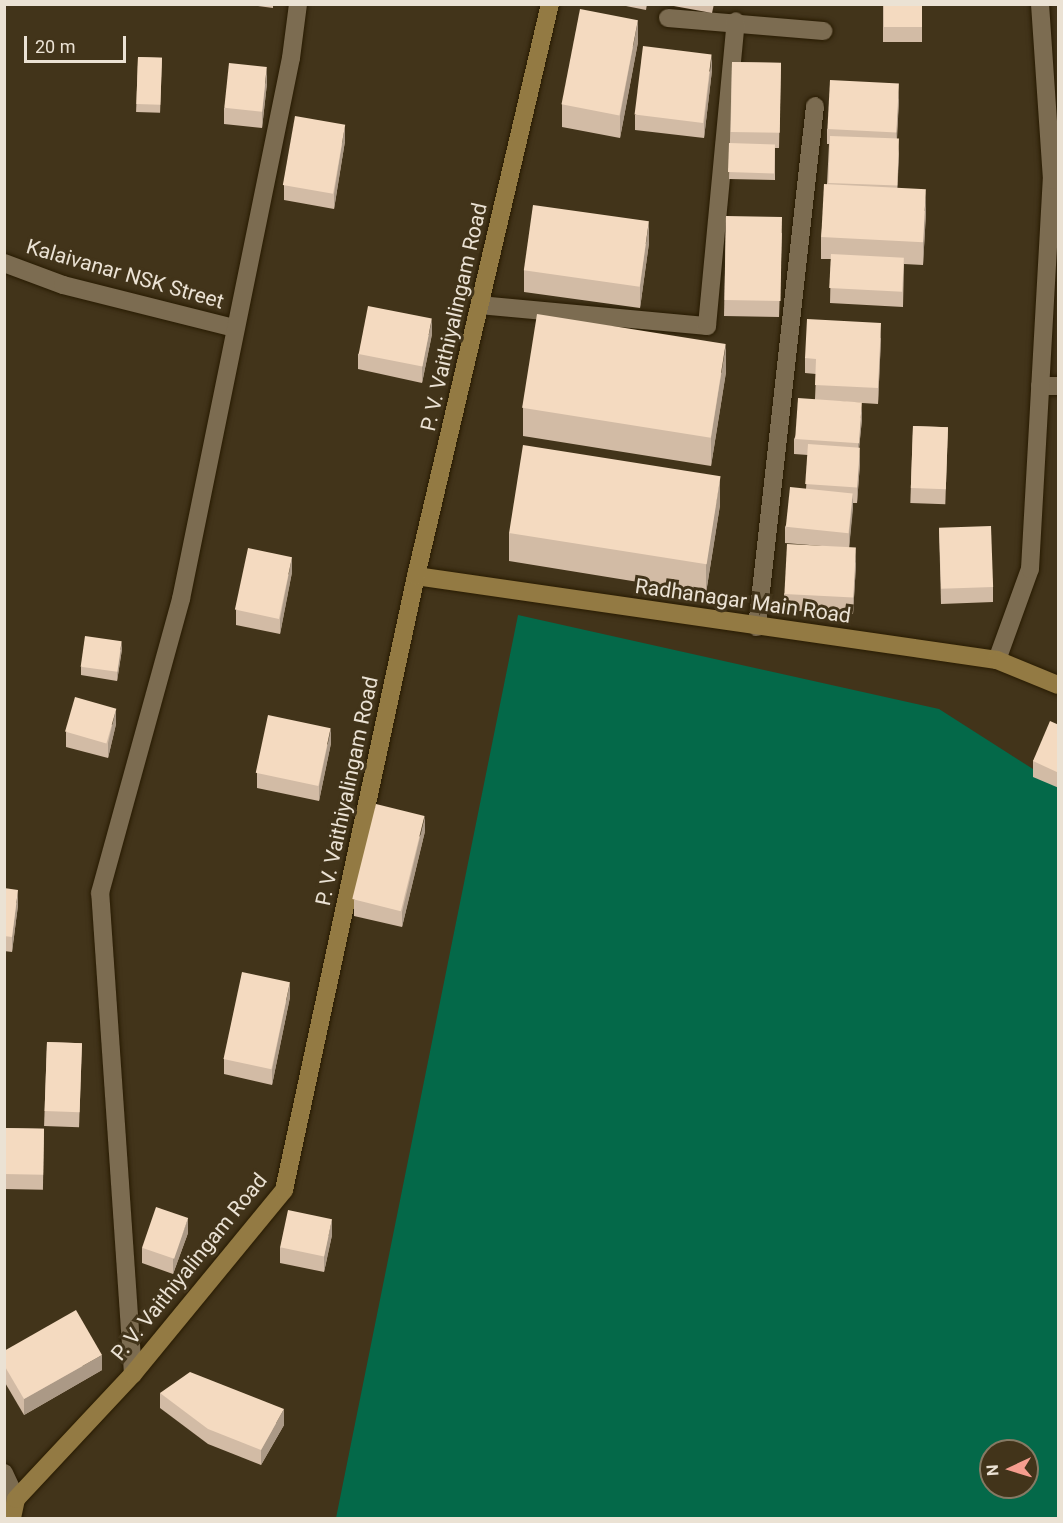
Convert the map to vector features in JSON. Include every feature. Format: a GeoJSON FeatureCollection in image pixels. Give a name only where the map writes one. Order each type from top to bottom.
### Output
{"type":"FeatureCollection","features":[{"type":"Feature","properties":{"kind":"street"},"geometry":{"type":"LineString","coordinates":[[133,1374],[100,893],[182,599],[234,328],[291,58],[298,4]]}},
{"type":"Feature","properties":{"kind":"street","name":"P. V. Vaithiyalingam Road"},"geometry":{"type":"LineString","coordinates":[[10,1499],[133,1374],[284,1191],[416,576],[550,4]]}},
{"type":"Feature","properties":{"kind":"street"},"geometry":{"type":"LineString","coordinates":[[997,660],[1030,569],[1052,180],[1040,4]]}},
{"type":"Feature","properties":{"kind":"street"},"geometry":{"type":"LineString","coordinates":[[668,18],[736,21],[823,31]]}},
{"type":"Feature","properties":{"kind":"street"},"geometry":{"type":"LineString","coordinates":[[480,305],[707,326],[736,21]]}},
{"type":"Feature","properties":{"kind":"street"},"geometry":{"type":"LineString","coordinates":[[757,627],[815,106]]}},
{"type":"Feature","properties":{"kind":"street","name":"Kalaivanar NSK Street"},"geometry":{"type":"LineString","coordinates":[[4,263],[63,285],[234,328]]}},
{"type":"Feature","properties":{"kind":"street"},"geometry":{"type":"LineString","coordinates":[[1040,386],[1059,386]]}},
{"type":"Feature","properties":{"kind":"street","name":"Radhanagar Main Road"},"geometry":{"type":"LineString","coordinates":[[416,576],[997,660],[1059,685]]}},
{"type":"Feature","properties":{"kind":"street"},"geometry":{"type":"LineString","coordinates":[[4,1473],[12,1518]]}},
{"type":"Feature","properties":{"kind":"green space"},"geometry":{"type":"Polygon","coordinates":[[[518,615],[939,709],[1058,785],[1058,1518],[336,1518],[518,615]]]}},
{"type":"Feature","properties":{"kind":"building"},"geometry":{"type":"Polygon","coordinates":[[[884,4],[922,4],[922,27],[884,27],[884,4]]]}},
{"type":"Feature","properties":{"kind":"building"},"geometry":{"type":"Polygon","coordinates":[[[580,9],[638,20],[619,115],[561,104],[580,9]]]}},
{"type":"Feature","properties":{"kind":"building"},"geometry":{"type":"Polygon","coordinates":[[[643,46],[711,54],[703,123],[635,114],[643,46]]]}},
{"type":"Feature","properties":{"kind":"building"},"geometry":{"type":"Polygon","coordinates":[[[138,57],[162,58],[160,105],[136,104],[138,57]]]}},
{"type":"Feature","properties":{"kind":"building"},"geometry":{"type":"Polygon","coordinates":[[[732,62],[781,63],[780,133],[731,132],[732,62]]]}},
{"type":"Feature","properties":{"kind":"building"},"geometry":{"type":"Polygon","coordinates":[[[229,63],[267,67],[262,112],[224,108],[229,63]]]}},
{"type":"Feature","properties":{"kind":"building"},"geometry":{"type":"Polygon","coordinates":[[[830,80],[899,84],[896,133],[827,129],[830,80]]]}},
{"type":"Feature","properties":{"kind":"building"},"geometry":{"type":"Polygon","coordinates":[[[295,116],[345,125],[333,194],[283,185],[295,116]]]}},
{"type":"Feature","properties":{"kind":"building"},"geometry":{"type":"Polygon","coordinates":[[[830,136],[899,138],[897,185],[828,183],[830,136]]]}},
{"type":"Feature","properties":{"kind":"building"},"geometry":{"type":"Polygon","coordinates":[[[729,143],[775,145],[774,174],[728,172],[729,143]]]}},
{"type":"Feature","properties":{"kind":"building"},"geometry":{"type":"Polygon","coordinates":[[[824,184],[926,189],[923,242],[821,237],[824,184]]]}},
{"type":"Feature","properties":{"kind":"building"},"geometry":{"type":"Polygon","coordinates":[[[533,205],[649,221],[640,287],[524,270],[533,205]]]}},
{"type":"Feature","properties":{"kind":"building"},"geometry":{"type":"Polygon","coordinates":[[[726,216],[782,217],[781,301],[725,300],[726,216]]]}},
{"type":"Feature","properties":{"kind":"building"},"geometry":{"type":"Polygon","coordinates":[[[831,254],[904,258],[902,292],[829,288],[831,254]]]}},
{"type":"Feature","properties":{"kind":"building"},"geometry":{"type":"Polygon","coordinates":[[[368,306],[432,318],[422,367],[359,354],[368,306]]]}},
{"type":"Feature","properties":{"kind":"building"},"geometry":{"type":"Polygon","coordinates":[[[537,314],[726,344],[711,438],[522,408],[537,314]]]}},
{"type":"Feature","properties":{"kind":"building"},"geometry":{"type":"Polygon","coordinates":[[[807,319],[881,323],[878,388],[815,385],[816,359],[805,358],[807,319]]]}},
{"type":"Feature","properties":{"kind":"building"},"geometry":{"type":"Polygon","coordinates":[[[798,398],[862,402],[859,443],[795,439],[798,398]]]}},
{"type":"Feature","properties":{"kind":"building"},"geometry":{"type":"Polygon","coordinates":[[[913,426],[948,427],[946,489],[911,488],[913,426]]]}},
{"type":"Feature","properties":{"kind":"building"},"geometry":{"type":"Polygon","coordinates":[[[808,444],[860,448],[857,488],[805,484],[808,444]]]}},
{"type":"Feature","properties":{"kind":"building"},"geometry":{"type":"Polygon","coordinates":[[[523,445],[721,476],[707,564],[509,533],[523,445]]]}},
{"type":"Feature","properties":{"kind":"building"},"geometry":{"type":"Polygon","coordinates":[[[790,487],[853,494],[848,533],[786,527],[790,487]]]}},
{"type":"Feature","properties":{"kind":"building"},"geometry":{"type":"Polygon","coordinates":[[[991,526],[993,587],[941,589],[939,528],[991,526]]]}},
{"type":"Feature","properties":{"kind":"building"},"geometry":{"type":"Polygon","coordinates":[[[787,544],[856,548],[853,598],[784,594],[787,544]]]}},
{"type":"Feature","properties":{"kind":"building"},"geometry":{"type":"Polygon","coordinates":[[[248,548],[292,557],[279,619],[235,610],[248,548]]]}},
{"type":"Feature","properties":{"kind":"building"},"geometry":{"type":"Polygon","coordinates":[[[85,636],[122,641],[117,672],[81,667],[85,636]]]}},
{"type":"Feature","properties":{"kind":"building"},"geometry":{"type":"Polygon","coordinates":[[[75,697],[116,709],[106,743],[65,732],[75,697]]]}},
{"type":"Feature","properties":{"kind":"building"},"geometry":{"type":"Polygon","coordinates":[[[268,715],[331,728],[318,786],[256,773],[268,715]]]}},
{"type":"Feature","properties":{"kind":"building"},"geometry":{"type":"Polygon","coordinates":[[[1050,721],[1059,725],[1059,773],[1033,761],[1050,721]]]}},
{"type":"Feature","properties":{"kind":"building"},"geometry":{"type":"Polygon","coordinates":[[[376,804],[425,816],[401,911],[352,899],[376,804]]]}},
{"type":"Feature","properties":{"kind":"building"},"geometry":{"type":"Polygon","coordinates":[[[4,888],[18,890],[12,937],[4,936],[4,888]]]}},
{"type":"Feature","properties":{"kind":"building"},"geometry":{"type":"Polygon","coordinates":[[[242,972],[290,982],[271,1069],[223,1059],[242,972]]]}},
{"type":"Feature","properties":{"kind":"building"},"geometry":{"type":"Polygon","coordinates":[[[47,1042],[82,1043],[80,1112],[45,1111],[47,1042]]]}},
{"type":"Feature","properties":{"kind":"building"},"geometry":{"type":"Polygon","coordinates":[[[4,1128],[44,1129],[43,1175],[4,1174],[4,1128]]]}},
{"type":"Feature","properties":{"kind":"building"},"geometry":{"type":"Polygon","coordinates":[[[156,1207],[188,1218],[174,1259],[142,1248],[156,1207]]]}},
{"type":"Feature","properties":{"kind":"building"},"geometry":{"type":"Polygon","coordinates":[[[288,1210],[332,1219],[324,1257],[280,1247],[288,1210]]]}},
{"type":"Feature","properties":{"kind":"building"},"geometry":{"type":"Polygon","coordinates":[[[76,1310],[102,1355],[24,1399],[4,1365],[4,1351],[76,1310]]]}},
{"type":"Feature","properties":{"kind":"building"},"geometry":{"type":"Polygon","coordinates":[[[190,1372],[284,1409],[261,1450],[208,1429],[160,1393],[190,1372]]]}}]}
